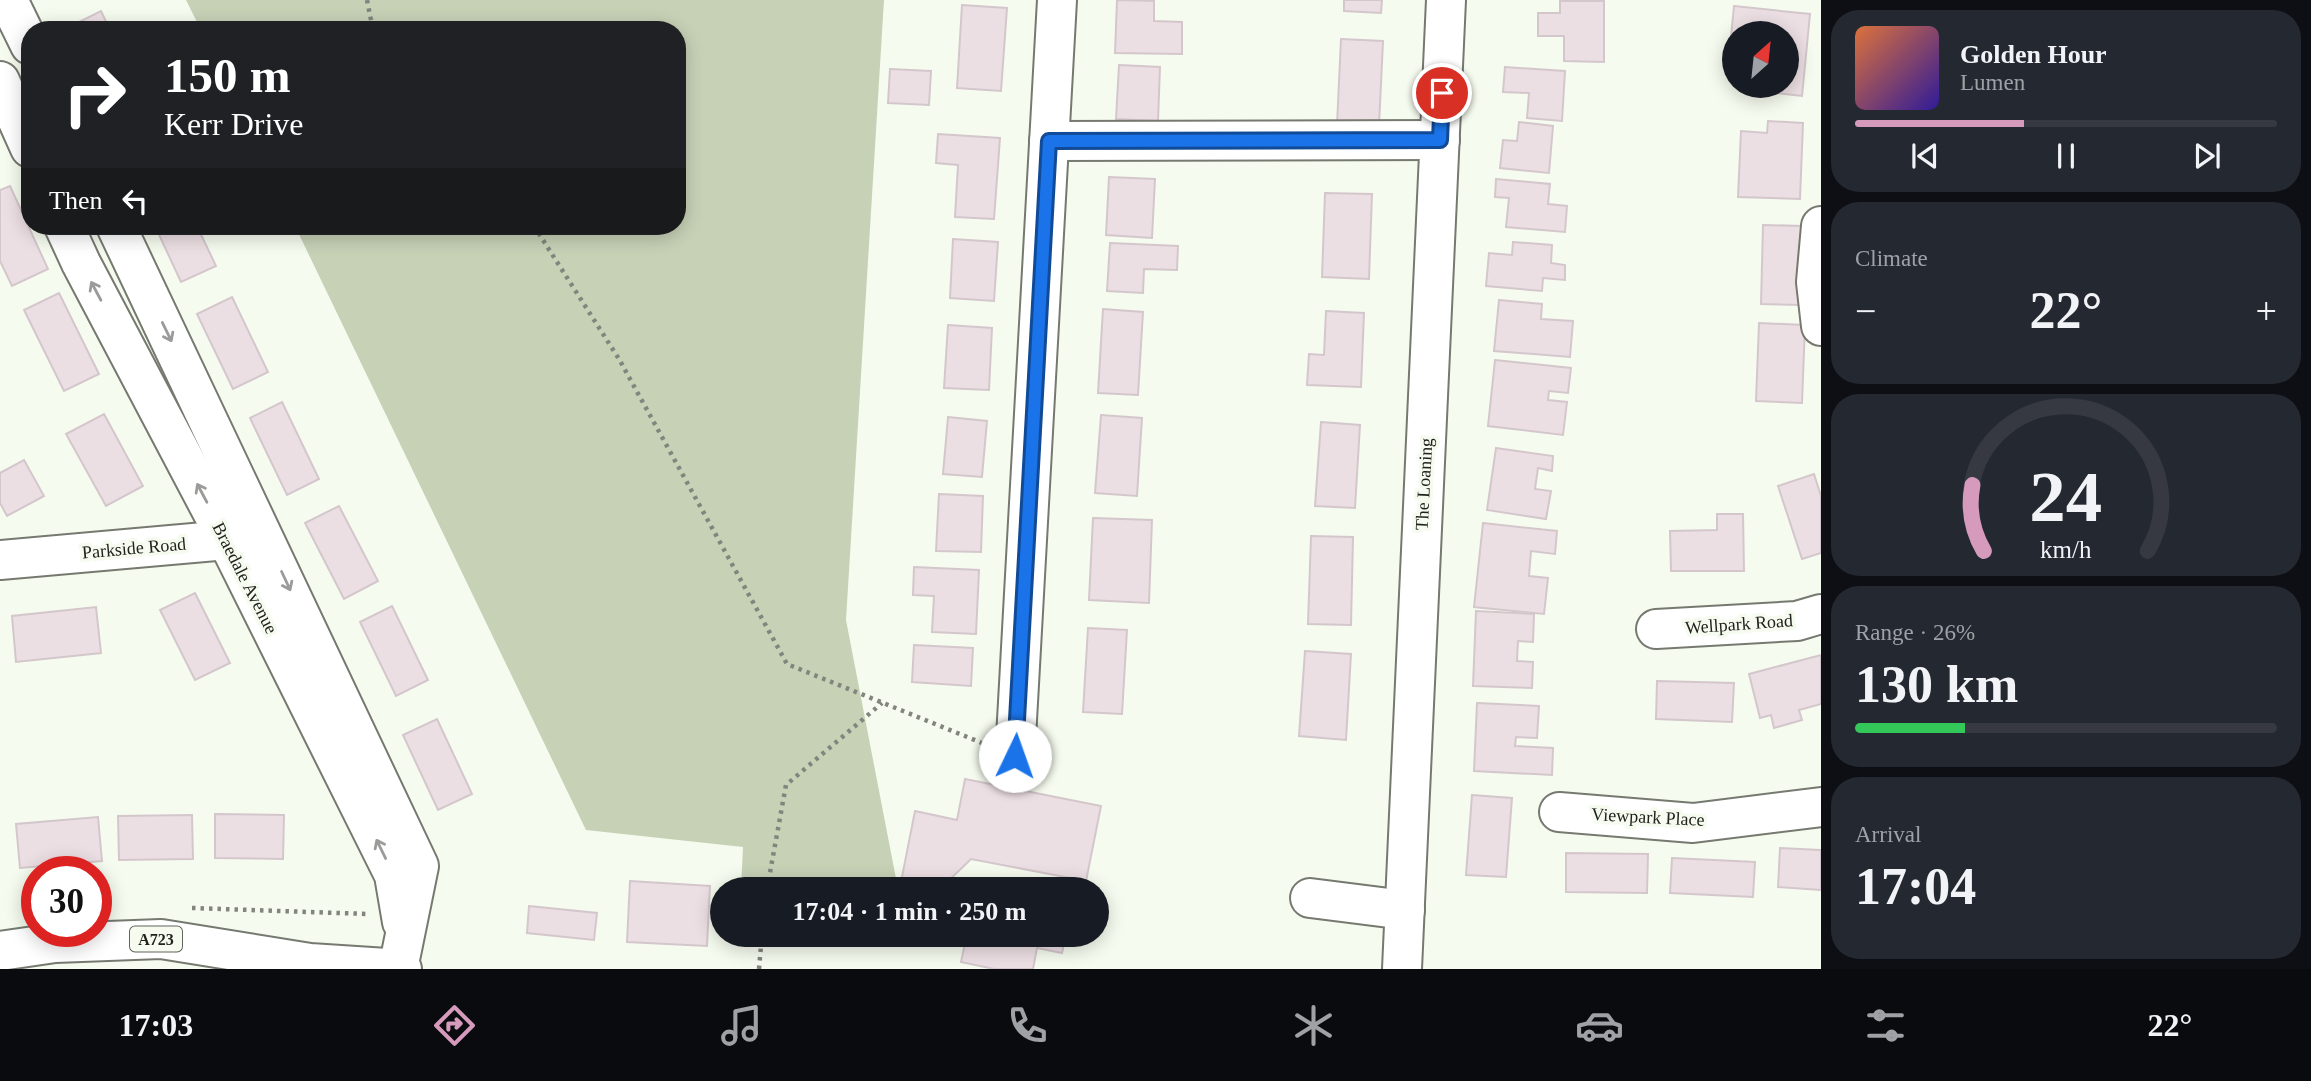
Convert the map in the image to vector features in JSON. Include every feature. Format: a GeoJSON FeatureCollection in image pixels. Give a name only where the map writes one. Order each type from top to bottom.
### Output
{"type":"FeatureCollection","features":[{"type":"Feature","properties":{"kind":"street"},"geometry":{"type":"LineString","coordinates":[[8,0],[21,27]]}},
{"type":"Feature","properties":{"kind":"street"},"geometry":{"type":"LineString","coordinates":[[1015,756],[1057,0]]}},
{"type":"Feature","properties":{"kind":"street","name":"The Loaning"},"geometry":{"type":"LineString","coordinates":[[1402,969],[1446,0]]}},
{"type":"Feature","properties":{"kind":"street"},"geometry":{"type":"LineString","coordinates":[[0,81],[21,128]]}},
{"type":"Feature","properties":{"kind":"street"},"geometry":{"type":"LineString","coordinates":[[1049,141],[1440,140]]}},
{"type":"Feature","properties":{"kind":"street"},"geometry":{"type":"LineString","coordinates":[[1821,226],[1816,282],[1821,326]]}},
{"type":"Feature","properties":{"kind":"street","name":"Braedale Avenue"},"geometry":{"type":"LineString","coordinates":[[68,235],[227,540],[394,875],[401,948]]}},
{"type":"Feature","properties":{"kind":"street","name":"Braedale Avenue"},"geometry":{"type":"LineString","coordinates":[[120,235],[419,866],[401,948]]}},
{"type":"Feature","properties":{"kind":"street","name":"Parkside Road"},"geometry":{"type":"LineString","coordinates":[[0,560],[227,540],[267,542]]}},
{"type":"Feature","properties":{"kind":"street","name":"Wellpark Road"},"geometry":{"type":"LineString","coordinates":[[1657,629],[1797,621],[1821,614]]}},
{"type":"Feature","properties":{"kind":"street","name":"Viewpark Place"},"geometry":{"type":"LineString","coordinates":[[1559,812],[1693,823],[1821,807]]}},
{"type":"Feature","properties":{"kind":"street"},"geometry":{"type":"LineString","coordinates":[[1310,898],[1405,910]]}},
{"type":"Feature","properties":{"kind":"street","name":"A723"},"geometry":{"type":"LineString","coordinates":[[0,951],[55,943],[161,939],[310,963]]}},
{"type":"Feature","properties":{"kind":"street","name":"A723"},"geometry":{"type":"LineString","coordinates":[[240,969],[310,963],[401,948]]}},
{"type":"Feature","properties":{"kind":"path"},"geometry":{"type":"LineString","coordinates":[[367,0],[371,21]]}},
{"type":"Feature","properties":{"kind":"path"},"geometry":{"type":"LineString","coordinates":[[540,235],[619,359],[787,664],[1015,756]]}},
{"type":"Feature","properties":{"kind":"path"},"geometry":{"type":"LineString","coordinates":[[769,877],[786,785],[882,702]]}},
{"type":"Feature","properties":{"kind":"path"},"geometry":{"type":"LineString","coordinates":[[187,908],[401,948]]}},
{"type":"Feature","properties":{"kind":"path"},"geometry":{"type":"LineString","coordinates":[[759,969],[761,947]]}},
{"type":"Feature","properties":{"kind":"green space"},"geometry":{"type":"Polygon","coordinates":[[[186,0],[884,0],[846,620],[896,877],[742,877],[743,847],[586,830],[299,235],[686,235],[686,21],[196,21],[186,0]]]}},
{"type":"Feature","properties":{"kind":"building"},"geometry":{"type":"Polygon","coordinates":[[[1117,0],[1154,1],[1154,21],[1182,22],[1182,54],[1115,53],[1117,0]]]}},
{"type":"Feature","properties":{"kind":"building"},"geometry":{"type":"Polygon","coordinates":[[[1344,0],[1382,0],[1381,13],[1344,11],[1344,0]]]}},
{"type":"Feature","properties":{"kind":"building"},"geometry":{"type":"Polygon","coordinates":[[[1560,1],[1604,1],[1604,62],[1564,61],[1564,36],[1538,36],[1538,13],[1560,13],[1560,1]]]}},
{"type":"Feature","properties":{"kind":"building"},"geometry":{"type":"Polygon","coordinates":[[[962,5],[1007,8],[1001,91],[957,88],[962,5]]]}},
{"type":"Feature","properties":{"kind":"building"},"geometry":{"type":"Polygon","coordinates":[[[1734,6],[1810,14],[1802,96],[1799,96],[1799,21],[1733,21],[1734,6]]]}},
{"type":"Feature","properties":{"kind":"building"},"geometry":{"type":"Polygon","coordinates":[[[101,11],[106,21],[81,21],[101,11]]]}},
{"type":"Feature","properties":{"kind":"building"},"geometry":{"type":"Polygon","coordinates":[[[1341,39],[1383,41],[1379,126],[1337,125],[1341,39]]]}},
{"type":"Feature","properties":{"kind":"building"},"geometry":{"type":"Polygon","coordinates":[[[1119,65],[1160,67],[1158,121],[1116,119],[1119,65]]]}},
{"type":"Feature","properties":{"kind":"building"},"geometry":{"type":"Polygon","coordinates":[[[1505,67],[1565,71],[1562,121],[1527,118],[1529,93],[1503,92],[1505,67]]]}},
{"type":"Feature","properties":{"kind":"building"},"geometry":{"type":"Polygon","coordinates":[[[890,69],[931,71],[929,105],[888,103],[890,69]]]}},
{"type":"Feature","properties":{"kind":"building"},"geometry":{"type":"Polygon","coordinates":[[[1768,121],[1803,123],[1800,199],[1738,197],[1741,131],[1767,133],[1768,121]]]}},
{"type":"Feature","properties":{"kind":"building"},"geometry":{"type":"Polygon","coordinates":[[[1519,122],[1553,126],[1549,173],[1500,168],[1503,140],[1517,141],[1519,122]]]}},
{"type":"Feature","properties":{"kind":"building"},"geometry":{"type":"Polygon","coordinates":[[[938,134],[1000,138],[994,219],[955,217],[958,165],[936,163],[938,134]]]}},
{"type":"Feature","properties":{"kind":"building"},"geometry":{"type":"Polygon","coordinates":[[[1109,177],[1155,179],[1152,238],[1106,235],[1109,177]]]}},
{"type":"Feature","properties":{"kind":"building"},"geometry":{"type":"Polygon","coordinates":[[[1496,179],[1550,184],[1548,204],[1567,206],[1565,232],[1506,227],[1509,198],[1495,197],[1496,179]]]}},
{"type":"Feature","properties":{"kind":"building"},"geometry":{"type":"Polygon","coordinates":[[[10,186],[21,210],[21,235],[32,235],[48,269],[12,286],[0,261],[0,190],[10,186]]]}},
{"type":"Feature","properties":{"kind":"building"},"geometry":{"type":"Polygon","coordinates":[[[1325,193],[1372,194],[1369,279],[1322,277],[1325,193]]]}},
{"type":"Feature","properties":{"kind":"building"},"geometry":{"type":"Polygon","coordinates":[[[1763,225],[1803,226],[1800,305],[1761,304],[1763,225]]]}},
{"type":"Feature","properties":{"kind":"building"},"geometry":{"type":"Polygon","coordinates":[[[159,235],[201,235],[216,266],[181,282],[159,235]]]}},
{"type":"Feature","properties":{"kind":"building"},"geometry":{"type":"Polygon","coordinates":[[[953,239],[998,242],[994,301],[950,298],[953,239]]]}},
{"type":"Feature","properties":{"kind":"building"},"geometry":{"type":"Polygon","coordinates":[[[1513,242],[1552,245],[1551,263],[1565,265],[1565,280],[1543,278],[1542,291],[1486,286],[1489,253],[1512,255],[1513,242]]]}},
{"type":"Feature","properties":{"kind":"building"},"geometry":{"type":"Polygon","coordinates":[[[1110,243],[1178,246],[1177,270],[1144,269],[1143,293],[1107,291],[1110,243]]]}},
{"type":"Feature","properties":{"kind":"building"},"geometry":{"type":"Polygon","coordinates":[[[59,293],[99,374],[64,391],[24,310],[59,293]]]}},
{"type":"Feature","properties":{"kind":"building"},"geometry":{"type":"Polygon","coordinates":[[[232,297],[268,372],[233,389],[197,314],[232,297]]]}},
{"type":"Feature","properties":{"kind":"building"},"geometry":{"type":"Polygon","coordinates":[[[1499,300],[1542,304],[1541,319],[1573,321],[1570,357],[1494,351],[1499,300]]]}},
{"type":"Feature","properties":{"kind":"building"},"geometry":{"type":"Polygon","coordinates":[[[1103,309],[1143,312],[1138,395],[1098,393],[1103,309]]]}},
{"type":"Feature","properties":{"kind":"building"},"geometry":{"type":"Polygon","coordinates":[[[1326,311],[1364,313],[1361,387],[1307,385],[1309,354],[1324,355],[1326,311]]]}},
{"type":"Feature","properties":{"kind":"building"},"geometry":{"type":"Polygon","coordinates":[[[1759,323],[1805,325],[1802,403],[1756,401],[1759,323]]]}},
{"type":"Feature","properties":{"kind":"building"},"geometry":{"type":"Polygon","coordinates":[[[948,325],[992,328],[989,390],[944,388],[948,325]]]}},
{"type":"Feature","properties":{"kind":"building"},"geometry":{"type":"Polygon","coordinates":[[[1495,360],[1571,368],[1568,393],[1549,391],[1548,400],[1567,402],[1563,435],[1488,426],[1495,360]]]}},
{"type":"Feature","properties":{"kind":"building"},"geometry":{"type":"Polygon","coordinates":[[[282,402],[319,479],[287,495],[250,418],[282,402]]]}},
{"type":"Feature","properties":{"kind":"building"},"geometry":{"type":"Polygon","coordinates":[[[104,414],[143,486],[106,506],[66,434],[104,414]]]}},
{"type":"Feature","properties":{"kind":"building"},"geometry":{"type":"Polygon","coordinates":[[[1101,415],[1142,418],[1137,496],[1095,493],[1101,415]]]}},
{"type":"Feature","properties":{"kind":"building"},"geometry":{"type":"Polygon","coordinates":[[[948,417],[987,421],[982,477],[943,474],[948,417]]]}},
{"type":"Feature","properties":{"kind":"building"},"geometry":{"type":"Polygon","coordinates":[[[1321,422],[1360,425],[1355,508],[1315,506],[1321,422]]]}},
{"type":"Feature","properties":{"kind":"building"},"geometry":{"type":"Polygon","coordinates":[[[1496,448],[1553,456],[1552,471],[1538,468],[1535,489],[1551,491],[1546,519],[1487,510],[1496,448]]]}},
{"type":"Feature","properties":{"kind":"building"},"geometry":{"type":"Polygon","coordinates":[[[24,460],[44,496],[7,516],[0,503],[0,473],[24,460]]]}},
{"type":"Feature","properties":{"kind":"building"},"geometry":{"type":"Polygon","coordinates":[[[1814,474],[1821,496],[1821,553],[1802,559],[1778,486],[1814,474]]]}},
{"type":"Feature","properties":{"kind":"building"},"geometry":{"type":"Polygon","coordinates":[[[939,494],[983,496],[981,552],[936,551],[939,494]]]}},
{"type":"Feature","properties":{"kind":"building"},"geometry":{"type":"Polygon","coordinates":[[[339,506],[378,581],[344,599],[305,523],[339,506]]]}},
{"type":"Feature","properties":{"kind":"building"},"geometry":{"type":"Polygon","coordinates":[[[1717,514],[1743,514],[1744,571],[1671,571],[1670,531],[1717,530],[1717,514]]]}},
{"type":"Feature","properties":{"kind":"building"},"geometry":{"type":"Polygon","coordinates":[[[1093,518],[1152,520],[1149,603],[1089,600],[1093,518]]]}},
{"type":"Feature","properties":{"kind":"building"},"geometry":{"type":"Polygon","coordinates":[[[1483,523],[1557,531],[1555,554],[1531,551],[1529,576],[1548,578],[1544,614],[1474,607],[1483,523]]]}},
{"type":"Feature","properties":{"kind":"building"},"geometry":{"type":"Polygon","coordinates":[[[1311,536],[1353,537],[1351,625],[1308,624],[1311,536]]]}},
{"type":"Feature","properties":{"kind":"building"},"geometry":{"type":"Polygon","coordinates":[[[914,567],[979,570],[976,634],[932,632],[934,596],[913,595],[914,567]]]}},
{"type":"Feature","properties":{"kind":"building"},"geometry":{"type":"Polygon","coordinates":[[[195,593],[230,663],[195,680],[160,610],[195,593]]]}},
{"type":"Feature","properties":{"kind":"building"},"geometry":{"type":"Polygon","coordinates":[[[392,606],[428,680],[396,696],[360,622],[392,606]]]}},
{"type":"Feature","properties":{"kind":"building"},"geometry":{"type":"Polygon","coordinates":[[[96,607],[101,653],[16,662],[12,616],[96,607]]]}},
{"type":"Feature","properties":{"kind":"building"},"geometry":{"type":"Polygon","coordinates":[[[1476,611],[1534,614],[1533,642],[1518,641],[1517,661],[1533,662],[1532,688],[1473,686],[1476,611]]]}},
{"type":"Feature","properties":{"kind":"building"},"geometry":{"type":"Polygon","coordinates":[[[1088,628],[1127,630],[1122,714],[1083,712],[1088,628]]]}},
{"type":"Feature","properties":{"kind":"building"},"geometry":{"type":"Polygon","coordinates":[[[914,645],[973,648],[971,686],[912,682],[914,645]]]}},
{"type":"Feature","properties":{"kind":"building"},"geometry":{"type":"Polygon","coordinates":[[[1305,651],[1351,654],[1346,740],[1299,736],[1305,651]]]}},
{"type":"Feature","properties":{"kind":"building"},"geometry":{"type":"Polygon","coordinates":[[[1821,655],[1821,704],[1799,710],[1802,720],[1774,728],[1771,715],[1760,718],[1749,674],[1821,655]]]}},
{"type":"Feature","properties":{"kind":"building"},"geometry":{"type":"Polygon","coordinates":[[[1657,681],[1734,683],[1732,722],[1656,719],[1657,681]]]}},
{"type":"Feature","properties":{"kind":"building"},"geometry":{"type":"Polygon","coordinates":[[[1477,703],[1539,706],[1537,738],[1516,737],[1515,746],[1553,748],[1552,775],[1474,771],[1477,703]]]}},
{"type":"Feature","properties":{"kind":"building"},"geometry":{"type":"Polygon","coordinates":[[[437,719],[472,794],[438,810],[403,735],[437,719]]]}},
{"type":"Feature","properties":{"kind":"building"},"geometry":{"type":"Polygon","coordinates":[[[965,779],[1101,806],[1087,877],[1065,877],[971,859],[952,877],[902,877],[915,811],[957,820],[965,779]]]}},
{"type":"Feature","properties":{"kind":"building"},"geometry":{"type":"Polygon","coordinates":[[[1472,795],[1512,798],[1506,877],[1466,875],[1472,795]]]}},
{"type":"Feature","properties":{"kind":"building"},"geometry":{"type":"Polygon","coordinates":[[[215,814],[284,815],[283,859],[215,858],[215,814]]]}},
{"type":"Feature","properties":{"kind":"building"},"geometry":{"type":"Polygon","coordinates":[[[192,815],[193,859],[119,860],[118,816],[192,815]]]}},
{"type":"Feature","properties":{"kind":"building"},"geometry":{"type":"Polygon","coordinates":[[[98,817],[102,856],[21,856],[20,868],[16,824],[98,817]]]}},
{"type":"Feature","properties":{"kind":"building"},"geometry":{"type":"Polygon","coordinates":[[[1780,848],[1821,850],[1821,890],[1778,887],[1780,848]]]}},
{"type":"Feature","properties":{"kind":"building"},"geometry":{"type":"Polygon","coordinates":[[[1566,853],[1648,854],[1647,893],[1566,892],[1566,853]]]}},
{"type":"Feature","properties":{"kind":"building"},"geometry":{"type":"Polygon","coordinates":[[[1672,858],[1755,862],[1753,897],[1670,893],[1672,858]]]}},
{"type":"Feature","properties":{"kind":"building"},"geometry":{"type":"Polygon","coordinates":[[[630,881],[710,886],[707,946],[627,942],[630,881]]]}},
{"type":"Feature","properties":{"kind":"building"},"geometry":{"type":"Polygon","coordinates":[[[529,906],[597,913],[594,940],[527,933],[529,906]]]}},
{"type":"Feature","properties":{"kind":"building"},"geometry":{"type":"Polygon","coordinates":[[[964,947],[1063,947],[1062,953],[1037,948],[1033,969],[994,969],[961,962],[964,947]]]}},
{"type":"Feature","properties":{"kind":"route"},"geometry":{"type":"LineString","coordinates":[[1015,756],[1049,141],[1440,140],[1442,93]]}}]}
